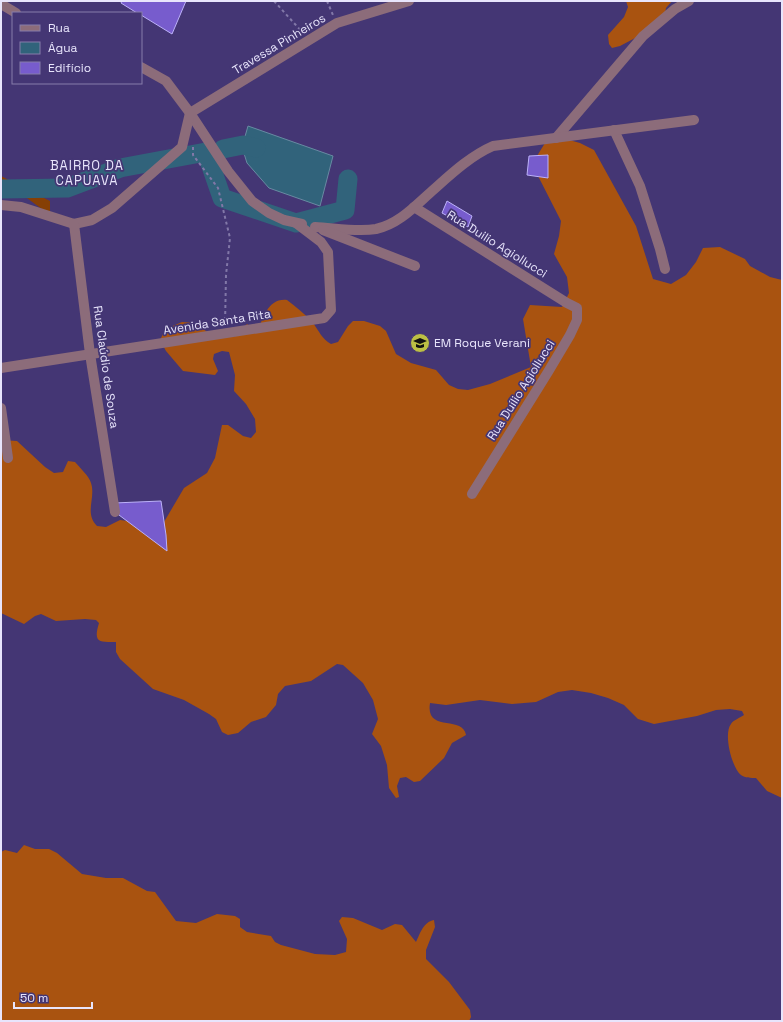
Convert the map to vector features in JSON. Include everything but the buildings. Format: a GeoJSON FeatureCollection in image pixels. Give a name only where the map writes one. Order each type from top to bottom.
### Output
{"type":"FeatureCollection","features":[{"type":"Feature","properties":{"kind":"street","name":"Travessa Pinheiros"},"geometry":{"type":"LineString","coordinates":[[190,113],[337,23],[409,1]]}},
{"type":"Feature","properties":{"kind":"street"},"geometry":{"type":"LineString","coordinates":[[556,138],[643,36],[675,9],[689,1]]}},
{"type":"Feature","properties":{"kind":"street"},"geometry":{"type":"LineString","coordinates":[[1,4],[14,12]]}},
{"type":"Feature","properties":{"kind":"street"},"geometry":{"type":"LineString","coordinates":[[142,68],[166,81],[190,113],[228,171],[252,201],[268,214],[284,220],[315,227],[415,266]]}},
{"type":"Feature","properties":{"kind":"street"},"geometry":{"type":"LineString","coordinates":[[1,204],[21,207],[74,224],[92,220],[112,208],[182,147],[190,113]]}},
{"type":"Feature","properties":{"kind":"street"},"geometry":{"type":"LineString","coordinates":[[315,227],[353,229],[377,228],[394,222],[405,216],[479,152],[493,146],[694,120]]}},
{"type":"Feature","properties":{"kind":"street"},"geometry":{"type":"LineString","coordinates":[[614,130],[640,186],[665,269]]}},
{"type":"Feature","properties":{"kind":"street","name":"Rua Duilio Agiollucci"},"geometry":{"type":"LineString","coordinates":[[414,207],[567,303]]}},
{"type":"Feature","properties":{"kind":"street","name":"Avenida Santa Rita"},"geometry":{"type":"LineString","coordinates":[[1,368],[324,318],[331,310],[328,252],[321,242],[296,222]]}},
{"type":"Feature","properties":{"kind":"street","name":"Rua Claúdio de Souza"},"geometry":{"type":"LineString","coordinates":[[74,224],[90,354],[115,512]]}},
{"type":"Feature","properties":{"kind":"street","name":"Rua Duílio Agiollucci"},"geometry":{"type":"LineString","coordinates":[[472,494],[548,372],[577,320],[577,308],[567,303]]}},
{"type":"Feature","properties":{"kind":"street"},"geometry":{"type":"LineString","coordinates":[[1,408],[8,458]]}},
{"type":"Feature","properties":{"kind":"path"},"geometry":{"type":"LineString","coordinates":[[274,1],[309,40]]}},
{"type":"Feature","properties":{"kind":"path"},"geometry":{"type":"LineString","coordinates":[[327,1],[337,23]]}},
{"type":"Feature","properties":{"kind":"path"},"geometry":{"type":"LineString","coordinates":[[192,141],[193,155],[218,188],[230,238],[226,275],[224,334]]}},
{"type":"Feature","properties":{"kind":"shaded area"},"geometry":{"type":"Polygon","coordinates":[[[626,1],[672,1],[666,8],[664,19],[656,27],[620,46],[612,48],[609,44],[608,35],[624,17],[628,7],[626,1]]]}},
{"type":"Feature","properties":{"kind":"shaded area"},"geometry":{"type":"Polygon","coordinates":[[[562,138],[580,143],[594,150],[636,226],[653,279],[671,284],[686,275],[696,262],[703,248],[720,247],[745,259],[750,266],[770,277],[782,280],[782,798],[767,791],[756,778],[741,775],[735,765],[728,743],[728,735],[733,721],[744,715],[742,711],[730,709],[716,710],[697,716],[654,724],[638,719],[624,705],[608,698],[572,690],[558,692],[536,702],[512,704],[480,700],[446,705],[430,703],[430,712],[433,718],[438,721],[458,726],[463,729],[466,735],[452,743],[444,758],[420,781],[414,782],[406,777],[400,778],[397,786],[399,797],[396,798],[389,788],[387,765],[381,746],[372,734],[378,719],[373,700],[363,683],[343,665],[337,664],[311,681],[285,686],[278,694],[276,705],[266,717],[251,722],[238,733],[228,735],[222,732],[216,719],[209,714],[184,700],[153,689],[120,659],[116,652],[116,642],[105,642],[97,638],[99,623],[96,620],[85,619],[56,621],[41,614],[35,616],[24,624],[1,613],[1,440],[17,441],[45,467],[54,473],[63,472],[68,461],[75,462],[91,483],[91,516],[93,521],[97,526],[106,527],[120,520],[149,524],[164,522],[184,488],[207,473],[215,458],[222,425],[228,425],[243,436],[251,438],[256,432],[255,419],[246,404],[234,391],[235,375],[229,352],[222,351],[214,354],[213,359],[218,371],[215,375],[183,371],[166,351],[160,340],[168,328],[182,322],[194,323],[215,337],[234,337],[247,324],[257,333],[267,310],[275,302],[287,300],[313,323],[323,337],[331,344],[338,342],[353,321],[364,321],[380,326],[386,331],[396,354],[411,363],[436,370],[449,385],[458,389],[468,390],[490,384],[531,367],[523,319],[530,305],[562,307],[569,293],[567,277],[554,254],[561,221],[536,172],[537,156],[545,143],[562,138]]]}},
{"type":"Feature","properties":{"kind":"shaded area"},"geometry":{"type":"Polygon","coordinates":[[[1,176],[50,201],[50,215],[1,179],[1,176]]]}},
{"type":"Feature","properties":{"kind":"shaded area"},"geometry":{"type":"Polygon","coordinates":[[[24,845],[35,849],[49,849],[57,853],[82,874],[106,878],[123,878],[147,891],[155,892],[176,921],[196,923],[217,914],[235,916],[240,919],[240,927],[247,932],[271,936],[275,942],[281,945],[315,954],[335,955],[346,952],[347,939],[339,921],[342,917],[353,918],[382,930],[395,924],[402,925],[416,942],[427,923],[434,920],[435,927],[426,950],[426,959],[449,982],[470,1010],[471,1017],[469,1021],[1,1021],[1,852],[5,850],[17,853],[24,845]]]}},
{"type":"Feature","properties":{"kind":"water"},"geometry":{"type":"Polygon","coordinates":[[[248,126],[333,156],[320,206],[269,188],[247,163],[242,147],[248,126]]]}},
{"type":"Feature","properties":{"kind":"waterway"},"geometry":{"type":"LineString","coordinates":[[223,149],[243,145],[256,148]]}},
{"type":"Feature","properties":{"kind":"waterway"},"geometry":{"type":"LineString","coordinates":[[1,189],[67,188],[120,168],[206,152],[222,198],[296,223],[345,210],[348,179]]}},
{"type":"Feature","properties":{"kind":"place","name":"EM Roque Verani"},"geometry":{"type":"Point","coordinates":[420,343]}},
{"type":"Feature","properties":{"kind":"district","name":"BAIRRO DA CAPUAVA"},"geometry":{"type":"Point","coordinates":[87,172]}}]}
